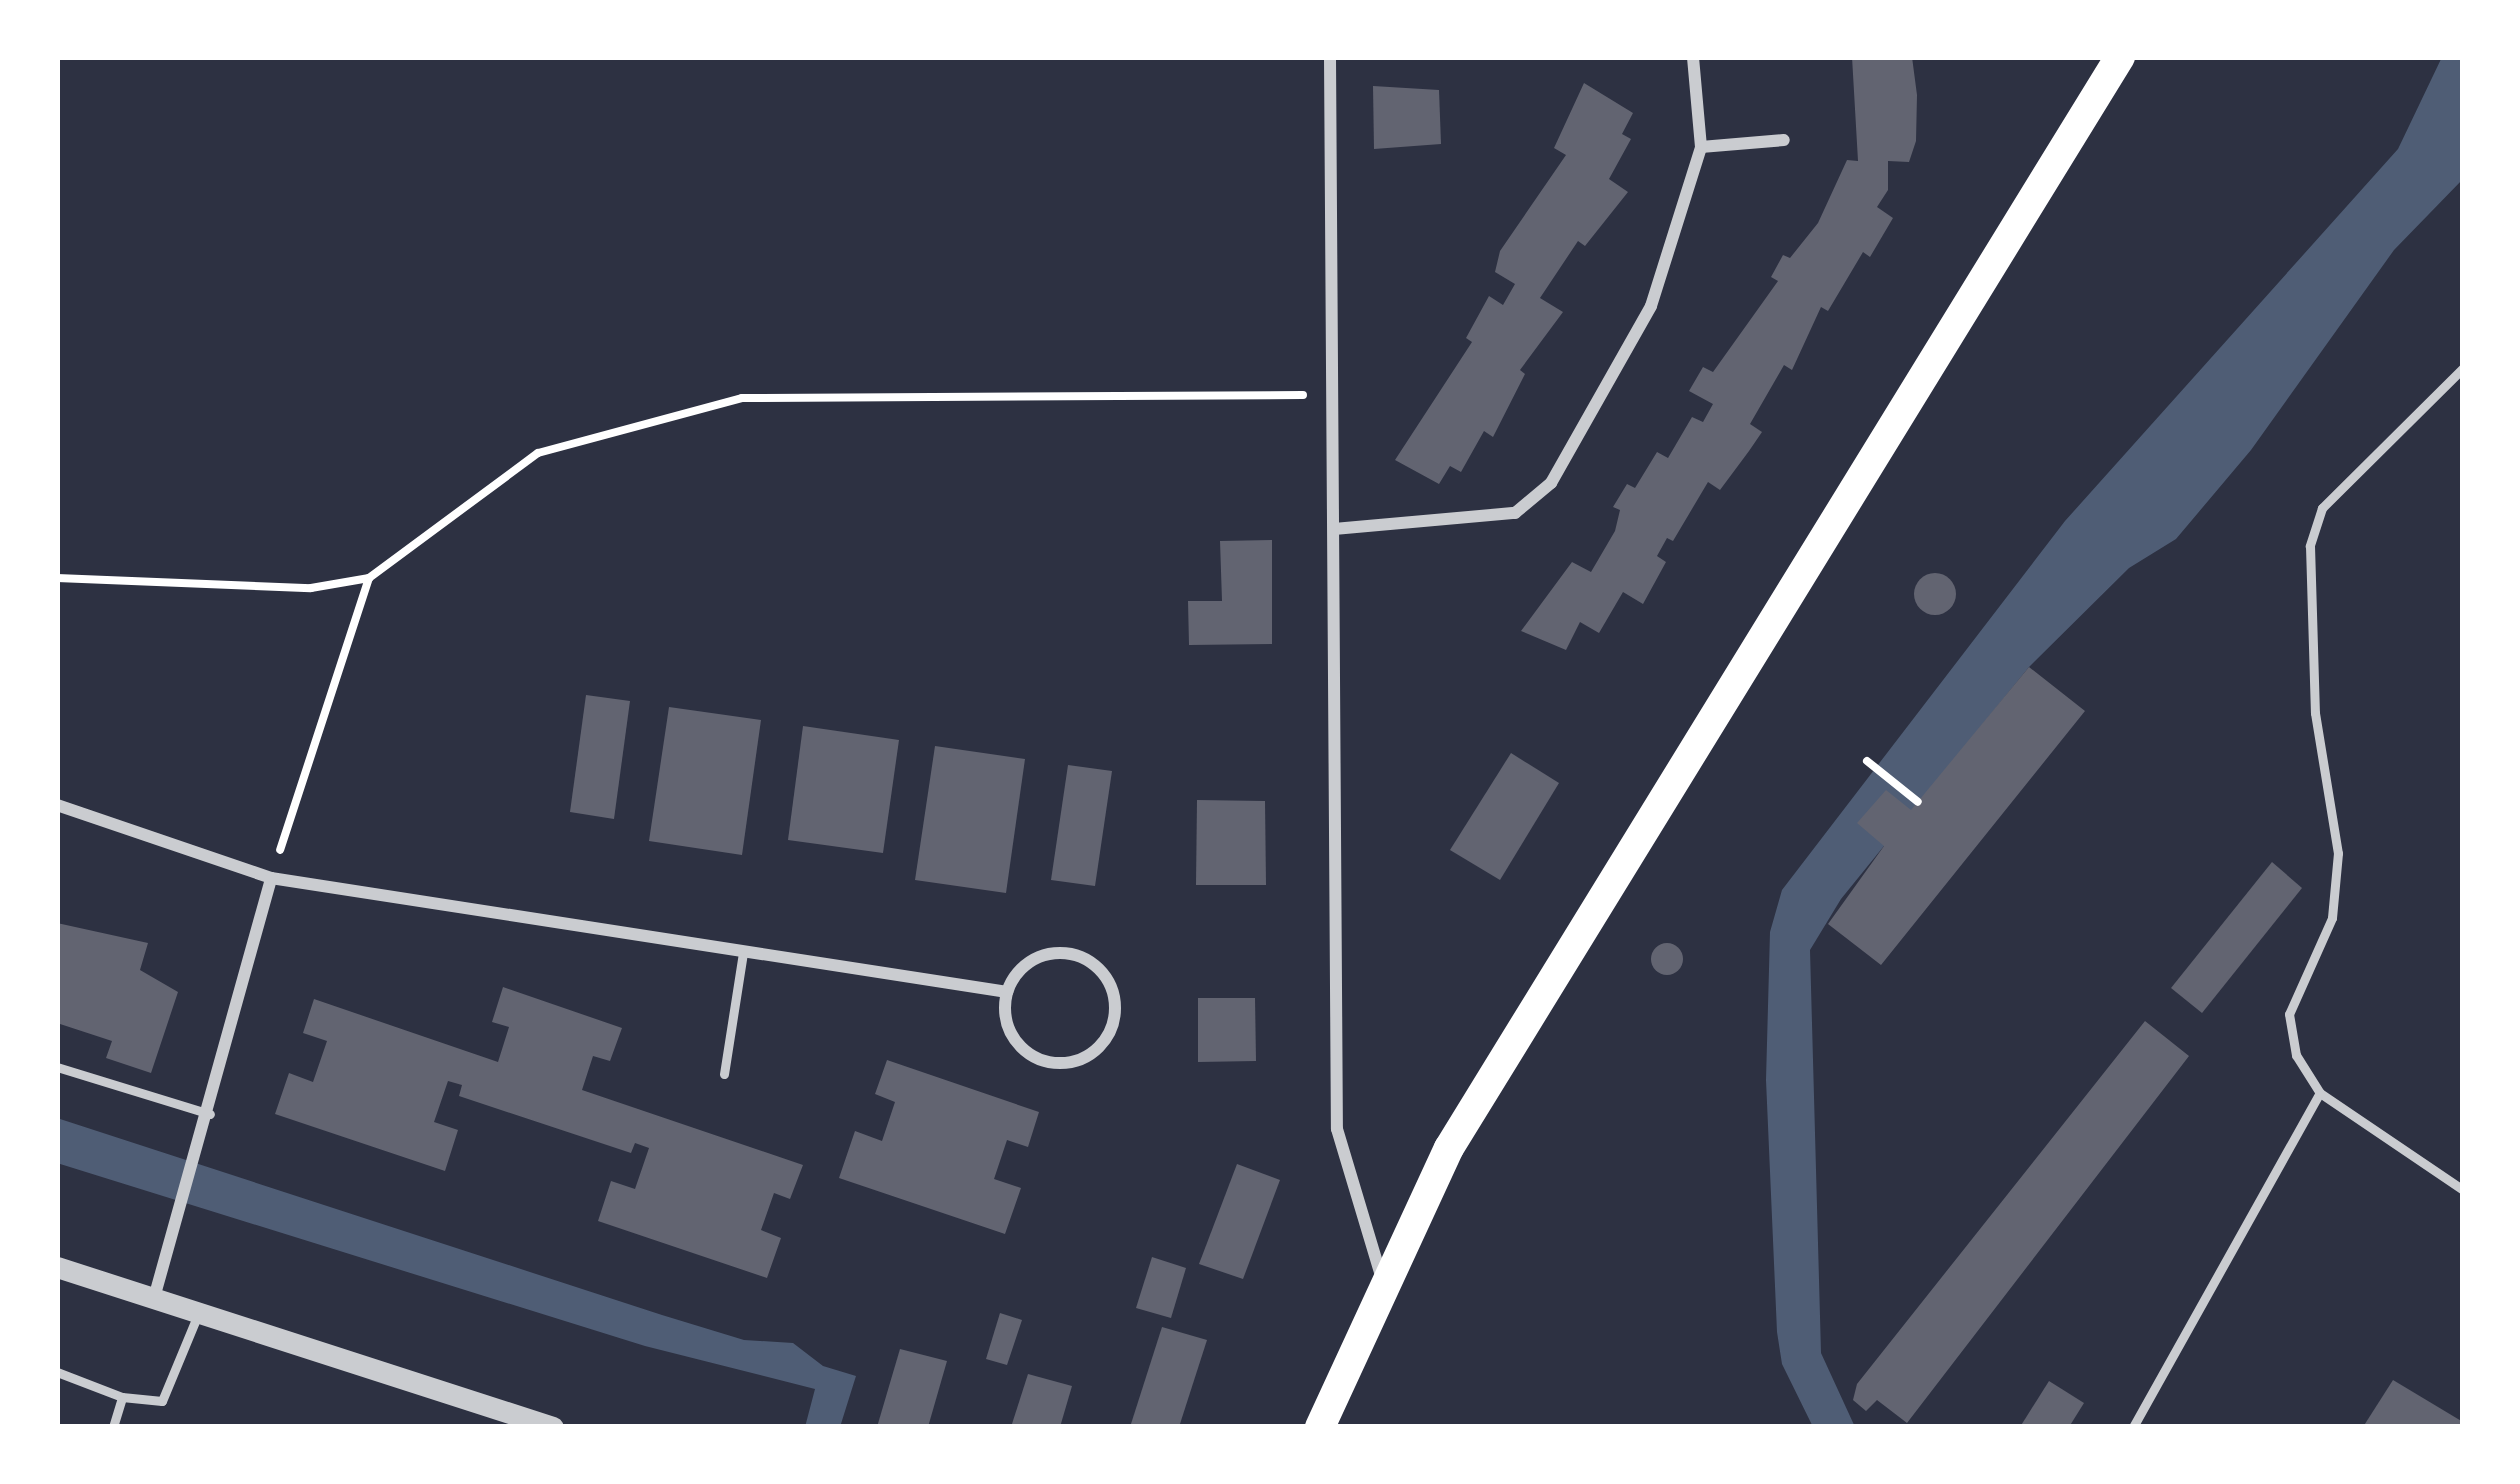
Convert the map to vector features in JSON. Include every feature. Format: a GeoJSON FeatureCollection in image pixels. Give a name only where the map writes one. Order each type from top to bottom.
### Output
{"type":"FeatureCollection","features":[{"type":"Feature","properties":{"kind":"main road"},"geometry":{"type":"LineString","coordinates":[[1320,1427],[1383,1281],[1449,1148],[2120,57]]}},
{"type":"Feature","properties":{"kind":"street"},"geometry":{"type":"LineString","coordinates":[[1330,57],[1337,1129],[1383,1281]]}},
{"type":"Feature","properties":{"kind":"street"},"geometry":{"type":"LineString","coordinates":[[1334,529],[1515,513],[1551,483],[1651,306],[1701,147],[1694,57]]}},
{"type":"Feature","properties":{"kind":"street"},"geometry":{"type":"LineString","coordinates":[[1701,147],[1784,140]]}},
{"type":"Feature","properties":{"kind":"street"},"geometry":{"type":"LineString","coordinates":[[57,805],[271,878],[1006,992]]}},
{"type":"Feature","properties":{"kind":"street"},"geometry":{"type":"LineString","coordinates":[[154,1298],[200,1153],[271,878]]}},
{"type":"Feature","properties":{"kind":"street"},"geometry":{"type":"LineString","coordinates":[[1063,953],[1096,966],[1114,998],[1114,1016],[1098,1048],[1066,1064],[1047,1062],[1008,1028],[1006,992],[1028,963],[1063,953]]}},
{"type":"Feature","properties":{"kind":"street"},"geometry":{"type":"LineString","coordinates":[[57,1267],[528,1423],[553,1427]]}},
{"type":"Feature","properties":{"kind":"lane"},"geometry":{"type":"LineString","coordinates":[[2463,368],[2322,508],[2310,546],[2315,712],[2338,853],[2332,917],[2290,1014],[2296,1055],[2320,1094],[2463,1190]]}},
{"type":"Feature","properties":{"kind":"lane"},"geometry":{"type":"LineString","coordinates":[[724,1074],[743,953]]}},
{"type":"Feature","properties":{"kind":"lane"},"geometry":{"type":"LineString","coordinates":[[57,1067],[210,1114]]}},
{"type":"Feature","properties":{"kind":"lane"},"geometry":{"type":"LineString","coordinates":[[2133,1427],[2320,1094]]}},
{"type":"Feature","properties":{"kind":"lane"},"geometry":{"type":"LineString","coordinates":[[57,1372],[122,1397],[162,1401],[198,1314]]}},
{"type":"Feature","properties":{"kind":"lane"},"geometry":{"type":"LineString","coordinates":[[112,1427],[122,1397]]}},
{"type":"Feature","properties":{"kind":"path"},"geometry":{"type":"LineString","coordinates":[[57,578],[311,588],[369,578],[538,453],[742,398],[1333,395]]}},
{"type":"Feature","properties":{"kind":"path"},"geometry":{"type":"LineString","coordinates":[[271,878],[369,578]]}},
{"type":"Feature","properties":{"kind":"path"},"geometry":{"type":"LineString","coordinates":[[1867,761],[1918,802]]}},
{"type":"Feature","properties":{"kind":"water"},"geometry":{"type":"Polygon","coordinates":[[[2442,57],[2463,57],[2463,179],[2394,250],[2251,450],[2176,539],[2129,568],[2029,667],[1841,899],[1810,950],[1821,1353],[1855,1427],[1813,1427],[1782,1364],[1777,1332],[1766,1080],[1770,932],[1782,890],[2065,521],[2398,149],[2442,57]]]}},
{"type":"Feature","properties":{"kind":"water"},"geometry":{"type":"Polygon","coordinates":[[[57,1118],[662,1315],[744,1340],[793,1343],[823,1366],[856,1376],[840,1427],[805,1427],[815,1389],[645,1346],[57,1163],[57,1118]]]}},
{"type":"Feature","properties":{"kind":"building"},"geometry":{"type":"Polygon","coordinates":[[[1852,57],[1912,57],[1916,141],[1909,162],[1888,161],[1888,190],[1877,207],[1893,218],[1870,257],[1863,252],[1828,311],[1821,307],[1792,370],[1784,365],[1750,424],[1762,432],[1749,451],[1720,490],[1708,482],[1673,541],[1667,538],[1657,556],[1666,562],[1643,604],[1623,592],[1599,633],[1580,622],[1566,650],[1521,631],[1572,562],[1591,572],[1615,531],[1620,510],[1613,507],[1627,484],[1635,488],[1657,452],[1668,458],[1692,417],[1703,422],[1713,404],[1689,391],[1703,367],[1713,372],[1778,281],[1771,277],[1783,255],[1790,258],[1818,223],[1847,160],[1858,161],[1852,57]]]}},
{"type":"Feature","properties":{"kind":"building"},"geometry":{"type":"Polygon","coordinates":[[[1584,83],[1633,113],[1622,134],[1631,139],[1609,179],[1628,192],[1585,246],[1578,241],[1540,298],[1563,312],[1520,370],[1525,374],[1493,437],[1484,431],[1461,472],[1450,466],[1439,484],[1395,460],[1472,342],[1466,338],[1489,296],[1503,305],[1515,284],[1495,272],[1500,251],[1566,155],[1554,148],[1584,83]]]}},
{"type":"Feature","properties":{"kind":"building"},"geometry":{"type":"Polygon","coordinates":[[[1373,86],[1439,90],[1441,144],[1374,149],[1373,86]]]}},
{"type":"Feature","properties":{"kind":"building"},"geometry":{"type":"Polygon","coordinates":[[[1272,540],[1272,644],[1189,645],[1188,601],[1222,601],[1220,541],[1272,540]]]}},
{"type":"Feature","properties":{"kind":"building"},"geometry":{"type":"Polygon","coordinates":[[[1935,573],[1950,579],[1956,594],[1950,609],[1935,615],[1920,609],[1914,594],[1920,579],[1935,573]]]}},
{"type":"Feature","properties":{"kind":"building"},"geometry":{"type":"Polygon","coordinates":[[[2029,667],[2085,711],[1881,965],[1828,924],[1884,846],[1857,823],[1886,790],[1911,810],[2029,667]]]}},
{"type":"Feature","properties":{"kind":"building"},"geometry":{"type":"Polygon","coordinates":[[[586,695],[630,701],[614,819],[570,812],[586,695]]]}},
{"type":"Feature","properties":{"kind":"building"},"geometry":{"type":"Polygon","coordinates":[[[669,707],[761,720],[742,855],[649,841],[669,707]]]}},
{"type":"Feature","properties":{"kind":"building"},"geometry":{"type":"Polygon","coordinates":[[[803,726],[899,740],[883,853],[788,840],[803,726]]]}},
{"type":"Feature","properties":{"kind":"building"},"geometry":{"type":"Polygon","coordinates":[[[935,746],[1025,759],[1006,893],[915,880],[935,746]]]}},
{"type":"Feature","properties":{"kind":"building"},"geometry":{"type":"Polygon","coordinates":[[[1511,753],[1559,783],[1500,880],[1450,850],[1511,753]]]}},
{"type":"Feature","properties":{"kind":"building"},"geometry":{"type":"Polygon","coordinates":[[[1068,765],[1112,771],[1095,886],[1051,880],[1068,765]]]}},
{"type":"Feature","properties":{"kind":"building"},"geometry":{"type":"Polygon","coordinates":[[[1197,800],[1265,801],[1266,885],[1196,885],[1197,800]]]}},
{"type":"Feature","properties":{"kind":"building"},"geometry":{"type":"Polygon","coordinates":[[[2272,862],[2302,888],[2202,1013],[2171,988],[2272,862]]]}},
{"type":"Feature","properties":{"kind":"building"},"geometry":{"type":"Polygon","coordinates":[[[57,923],[148,943],[140,970],[178,992],[151,1073],[106,1058],[112,1041],[57,1023],[57,923]]]}},
{"type":"Feature","properties":{"kind":"building"},"geometry":{"type":"Polygon","coordinates":[[[1667,943],[1678,948],[1683,959],[1678,970],[1667,975],[1656,970],[1651,959],[1656,948],[1667,943]]]}},
{"type":"Feature","properties":{"kind":"building"},"geometry":{"type":"Polygon","coordinates":[[[503,987],[622,1028],[610,1061],[593,1056],[582,1090],[803,1165],[790,1199],[774,1193],[761,1230],[781,1238],[767,1278],[598,1221],[611,1181],[635,1189],[649,1148],[635,1143],[631,1153],[459,1096],[462,1085],[448,1081],[434,1122],[458,1130],[445,1171],[275,1114],[289,1073],[313,1082],[327,1041],[303,1033],[314,999],[498,1062],[509,1027],[492,1022],[503,987]]]}},
{"type":"Feature","properties":{"kind":"building"},"geometry":{"type":"Polygon","coordinates":[[[1198,998],[1255,998],[1256,1061],[1198,1062],[1198,998]]]}},
{"type":"Feature","properties":{"kind":"building"},"geometry":{"type":"Polygon","coordinates":[[[2145,1021],[2189,1056],[1907,1423],[1877,1400],[1866,1411],[1853,1400],[1857,1384],[2145,1021]]]}},
{"type":"Feature","properties":{"kind":"building"},"geometry":{"type":"Polygon","coordinates":[[[887,1060],[1039,1112],[1028,1147],[1007,1140],[994,1179],[1021,1188],[1005,1234],[839,1178],[855,1131],[882,1141],[895,1102],[875,1094],[887,1060]]]}},
{"type":"Feature","properties":{"kind":"building"},"geometry":{"type":"Polygon","coordinates":[[[1237,1164],[1280,1180],[1243,1279],[1199,1264],[1237,1164]]]}},
{"type":"Feature","properties":{"kind":"building"},"geometry":{"type":"Polygon","coordinates":[[[1152,1257],[1186,1268],[1171,1318],[1136,1308],[1152,1257]]]}},
{"type":"Feature","properties":{"kind":"building"},"geometry":{"type":"Polygon","coordinates":[[[1000,1313],[1022,1320],[1007,1365],[986,1359],[1000,1313]]]}},
{"type":"Feature","properties":{"kind":"building"},"geometry":{"type":"Polygon","coordinates":[[[1162,1327],[1207,1340],[1179,1427],[1130,1427],[1162,1327]]]}},
{"type":"Feature","properties":{"kind":"building"},"geometry":{"type":"Polygon","coordinates":[[[900,1349],[947,1361],[928,1427],[877,1427],[900,1349]]]}},
{"type":"Feature","properties":{"kind":"building"},"geometry":{"type":"Polygon","coordinates":[[[1028,1374],[1072,1386],[1060,1427],[1011,1427],[1028,1374]]]}},
{"type":"Feature","properties":{"kind":"building"},"geometry":{"type":"Polygon","coordinates":[[[2393,1380],[2463,1422],[2463,1427],[2363,1427],[2393,1380]]]}},
{"type":"Feature","properties":{"kind":"building"},"geometry":{"type":"Polygon","coordinates":[[[2049,1381],[2084,1403],[2069,1427],[2020,1427],[2049,1381]]]}}]}
